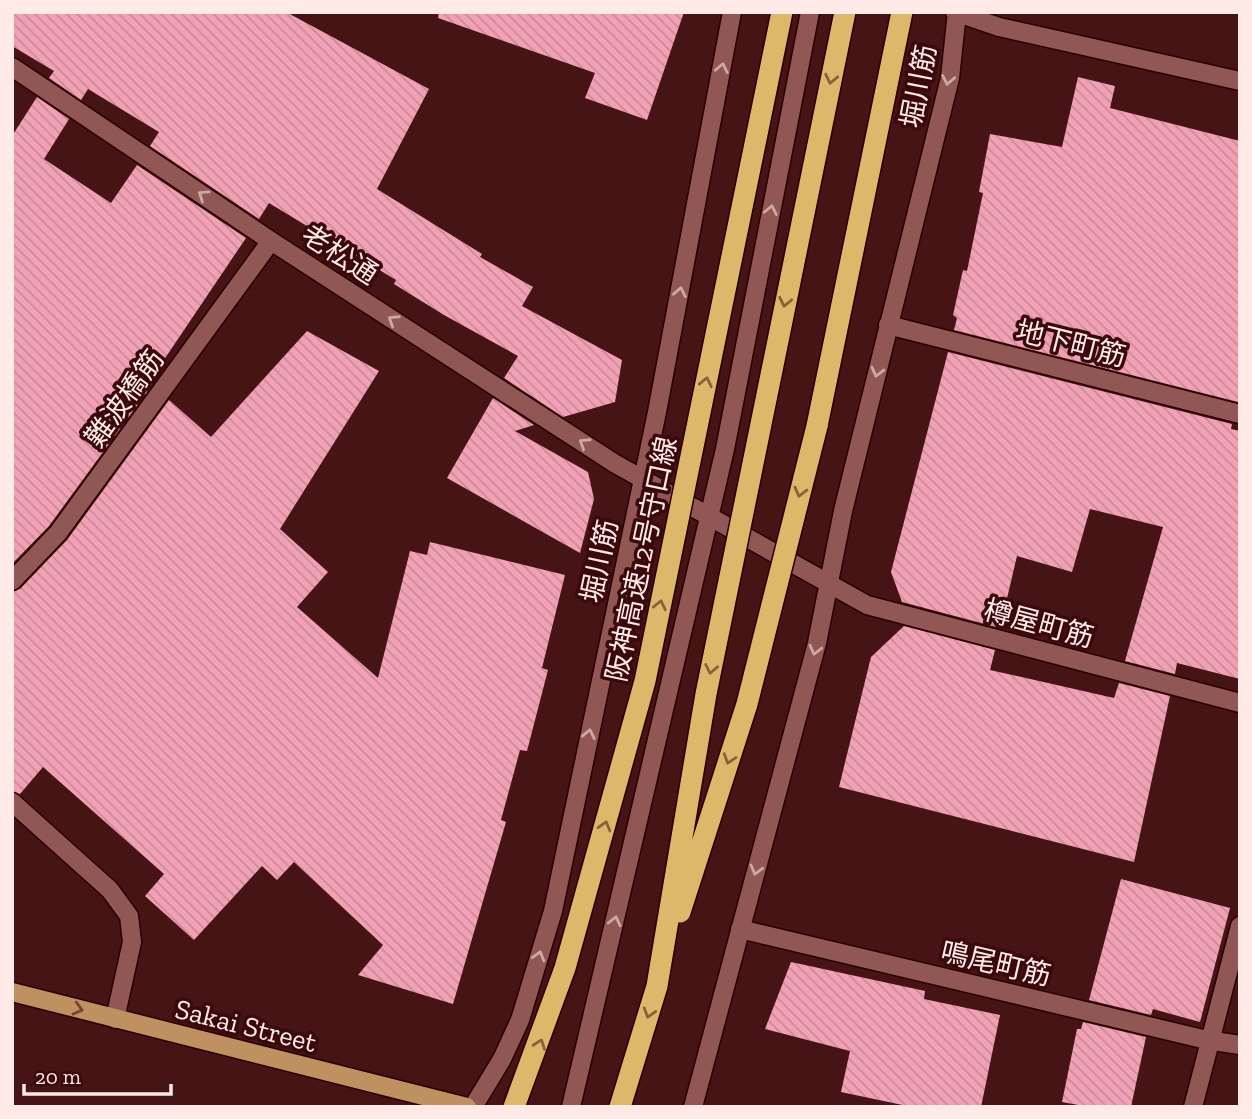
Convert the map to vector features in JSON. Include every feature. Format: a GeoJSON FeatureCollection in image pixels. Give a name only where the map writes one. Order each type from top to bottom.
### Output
{"type":"FeatureCollection","features":[{"type":"Feature","properties":{"kind":"highway","name":"阪神高速12号守口線"},"geometry":{"type":"LineString","coordinates":[[514,1107],[565,968],[645,681],[782,12]]}},
{"type":"Feature","properties":{"kind":"highway"},"geometry":{"type":"LineString","coordinates":[[657,986],[706,694],[845,12]]}},
{"type":"Feature","properties":{"kind":"highway"},"geometry":{"type":"LineString","coordinates":[[620,1107],[747,704],[817,426],[902,12]]}},
{"type":"Feature","properties":{"kind":"main road","name":"Sakai Street"},"geometry":{"type":"LineString","coordinates":[[12,992],[470,1107]]}},
{"type":"Feature","properties":{"kind":"street","name":"堀川筋"},"geometry":{"type":"LineString","coordinates":[[470,1107],[502,1059],[520,1020],[553,911],[642,479],[732,12]]}},
{"type":"Feature","properties":{"kind":"street"},"geometry":{"type":"LineString","coordinates":[[571,1107],[709,517],[810,12]]}},
{"type":"Feature","properties":{"kind":"street","name":"堀川筋"},"geometry":{"type":"LineString","coordinates":[[693,1107],[817,643],[843,512],[950,78],[956,12]]}},
{"type":"Feature","properties":{"kind":"street"},"geometry":{"type":"LineString","coordinates":[[956,12],[999,27],[1240,81]]}},
{"type":"Feature","properties":{"kind":"street","name":"老松通"},"geometry":{"type":"LineString","coordinates":[[12,67],[271,241],[642,479],[709,517]]}},
{"type":"Feature","properties":{"kind":"street","name":"難波橋筋"},"geometry":{"type":"LineString","coordinates":[[12,581],[58,533],[271,241]]}},
{"type":"Feature","properties":{"kind":"street","name":"地下町筋"},"geometry":{"type":"LineString","coordinates":[[888,325],[1240,414]]}},
{"type":"Feature","properties":{"kind":"street","name":"樽屋町筋"},"geometry":{"type":"LineString","coordinates":[[709,517],[867,605],[1240,703]]}},
{"type":"Feature","properties":{"kind":"street"},"geometry":{"type":"LineString","coordinates":[[12,802],[110,890],[129,916],[132,942],[115,1019]]}},
{"type":"Feature","properties":{"kind":"street"},"geometry":{"type":"LineString","coordinates":[[1193,1107],[1240,926]]}},
{"type":"Feature","properties":{"kind":"street","name":"鳴尾町筋"},"geometry":{"type":"LineString","coordinates":[[740,929],[1240,1045]]}},
{"type":"Feature","properties":{"kind":"building"},"geometry":{"type":"Polygon","coordinates":[[[12,12],[286,12],[429,89],[377,189],[482,254],[480,257],[533,287],[522,306],[622,360],[615,402],[563,417],[504,378],[518,356],[444,315],[394,284],[396,280],[269,203],[259,219],[150,146],[159,132],[88,89],[81,100],[49,78],[54,71],[12,46],[12,12]]]}},
{"type":"Feature","properties":{"kind":"building"},"geometry":{"type":"Polygon","coordinates":[[[439,12],[684,12],[647,120],[585,98],[595,73],[438,18],[439,12]]]}},
{"type":"Feature","properties":{"kind":"building"},"geometry":{"type":"Polygon","coordinates":[[[1078,77],[1115,86],[1110,108],[1240,141],[1238,402],[954,330],[957,318],[953,315],[963,270],[967,271],[983,193],[979,192],[990,134],[1062,147],[1078,77]]]}},
{"type":"Feature","properties":{"kind":"building"},"geometry":{"type":"Polygon","coordinates":[[[37,97],[69,119],[44,159],[111,203],[137,165],[246,238],[149,382],[152,385],[49,526],[12,564],[12,136],[37,97]]]}},
{"type":"Feature","properties":{"kind":"building"},"geometry":{"type":"Polygon","coordinates":[[[307,331],[379,371],[280,529],[328,572],[297,607],[378,678],[410,551],[427,555],[430,542],[565,575],[542,668],[548,670],[527,751],[520,750],[501,820],[506,822],[453,1004],[358,975],[383,945],[294,862],[277,880],[262,866],[194,940],[145,896],[164,874],[43,767],[20,794],[12,791],[12,592],[20,589],[67,540],[169,400],[211,437],[307,331]]]}},
{"type":"Feature","properties":{"kind":"building"},"geometry":{"type":"Polygon","coordinates":[[[948,352],[1232,424],[1231,429],[1240,431],[1240,679],[1177,663],[1175,674],[1125,661],[1163,527],[1090,509],[1072,572],[1017,556],[1000,628],[902,602],[891,572],[948,352]]]}},
{"type":"Feature","properties":{"kind":"building"},"geometry":{"type":"Polygon","coordinates":[[[493,398],[534,425],[515,431],[588,472],[594,499],[580,553],[447,478],[493,398]]]}},
{"type":"Feature","properties":{"kind":"building"},"geometry":{"type":"Polygon","coordinates":[[[904,626],[995,650],[990,670],[1114,698],[1119,683],[1170,696],[1134,862],[839,787],[871,657],[904,626]]]}},
{"type":"Feature","properties":{"kind":"building"},"geometry":{"type":"Polygon","coordinates":[[[1121,879],[1230,908],[1200,1022],[1153,1009],[1151,1015],[1089,1000],[1121,879]]]}},
{"type":"Feature","properties":{"kind":"building"},"geometry":{"type":"Polygon","coordinates":[[[791,962],[925,991],[924,999],[1000,1015],[981,1107],[912,1107],[841,1092],[850,1051],[765,1029],[791,962]]]}},
{"type":"Feature","properties":{"kind":"building"},"geometry":{"type":"Polygon","coordinates":[[[1083,1022],[1146,1037],[1131,1107],[1089,1107],[1062,1102],[1077,1029],[1081,1029],[1083,1022]]]}}]}
